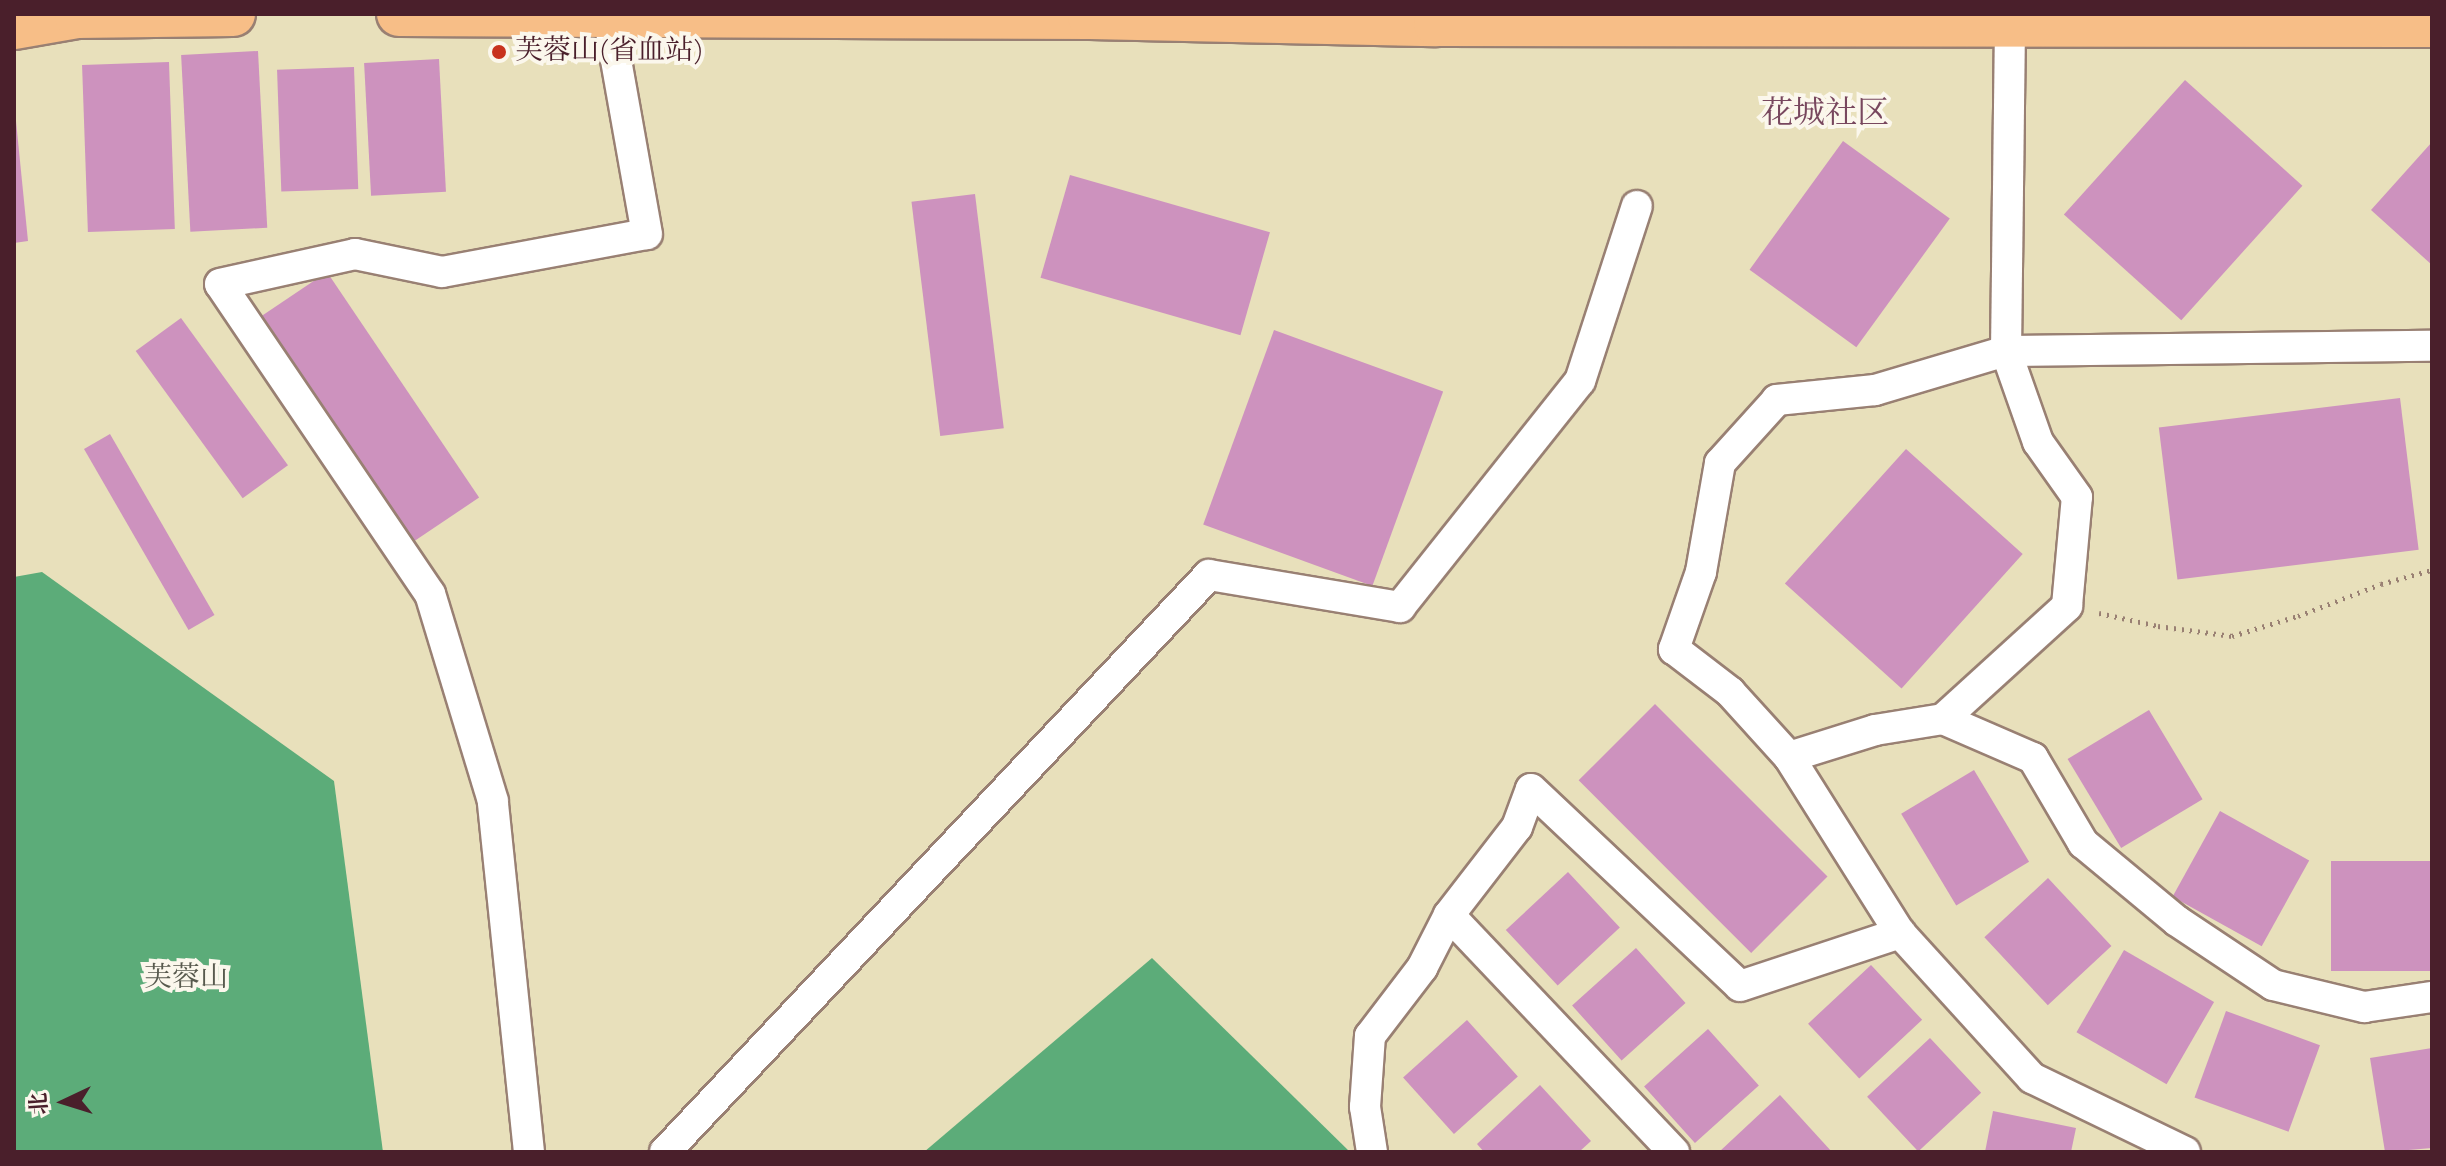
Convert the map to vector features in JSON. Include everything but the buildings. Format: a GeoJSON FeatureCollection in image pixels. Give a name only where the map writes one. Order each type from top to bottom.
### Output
{"type":"FeatureCollection","features":[{"type":"Feature","properties":{"kind":"main road"},"geometry":{"type":"LineString","coordinates":[[14,27],[77,15],[233,14]]}},
{"type":"Feature","properties":{"kind":"main road"},"geometry":{"type":"LineString","coordinates":[[399,14],[1091,16],[1436,24],[2432,25]]}},
{"type":"Feature","properties":{"kind":"street"},"geometry":{"type":"LineString","coordinates":[[529,1152],[493,801],[430,594],[220,284],[355,254],[442,272],[647,234],[608,15]]}},
{"type":"Feature","properties":{"kind":"street"},"geometry":{"type":"LineString","coordinates":[[1943,719],[2067,606],[2077,497],[2038,442],[2006,351],[2010,25]]}},
{"type":"Feature","properties":{"kind":"street"},"geometry":{"type":"LineString","coordinates":[[665,1152],[1209,575],[1400,607],[1580,381],[1637,206]]}},
{"type":"Feature","properties":{"kind":"street"},"geometry":{"type":"LineString","coordinates":[[2185,1152],[2032,1078],[1900,933],[1789,757],[1730,692],[1674,649],[1701,572],[1720,463],[1777,400],[1875,390],[2006,351],[2432,346]]}},
{"type":"Feature","properties":{"kind":"street"},"geometry":{"type":"LineString","coordinates":[[1789,757],[1875,730],[1943,719],[2033,758],[2083,843],[2177,921],[2273,985],[2364,1007],[2432,997]]}},
{"type":"Feature","properties":{"kind":"street"},"geometry":{"type":"LineString","coordinates":[[1372,1152],[1365,1107],[1370,1036],[1422,968],[1449,915],[1517,827],[1531,789],[1740,986],[1900,933]]}},
{"type":"Feature","properties":{"kind":"street"},"geometry":{"type":"LineString","coordinates":[[1449,915],[1674,1152]]}},
{"type":"Feature","properties":{"kind":"path"},"geometry":{"type":"LineString","coordinates":[[2067,606],[2158,626],[2232,636],[2298,616],[2381,584],[2432,570]]}},
{"type":"Feature","properties":{"kind":"green space","name":"芙蓉山"},"geometry":{"type":"Polygon","coordinates":[[[42,572],[334,781],[383,1152],[14,1152],[14,577],[42,572]]]}},
{"type":"Feature","properties":{"kind":"green space"},"geometry":{"type":"Polygon","coordinates":[[[1152,958],[1350,1152],[924,1152],[1152,958]]]}},
{"type":"Feature","properties":{"kind":"place","name":"芙蓉山(省血站)"},"geometry":{"type":"Point","coordinates":[499,52]}},
{"type":"Feature","properties":{"kind":"district","name":"花城社区"},"geometry":{"type":"Point","coordinates":[1825,115]}}]}
